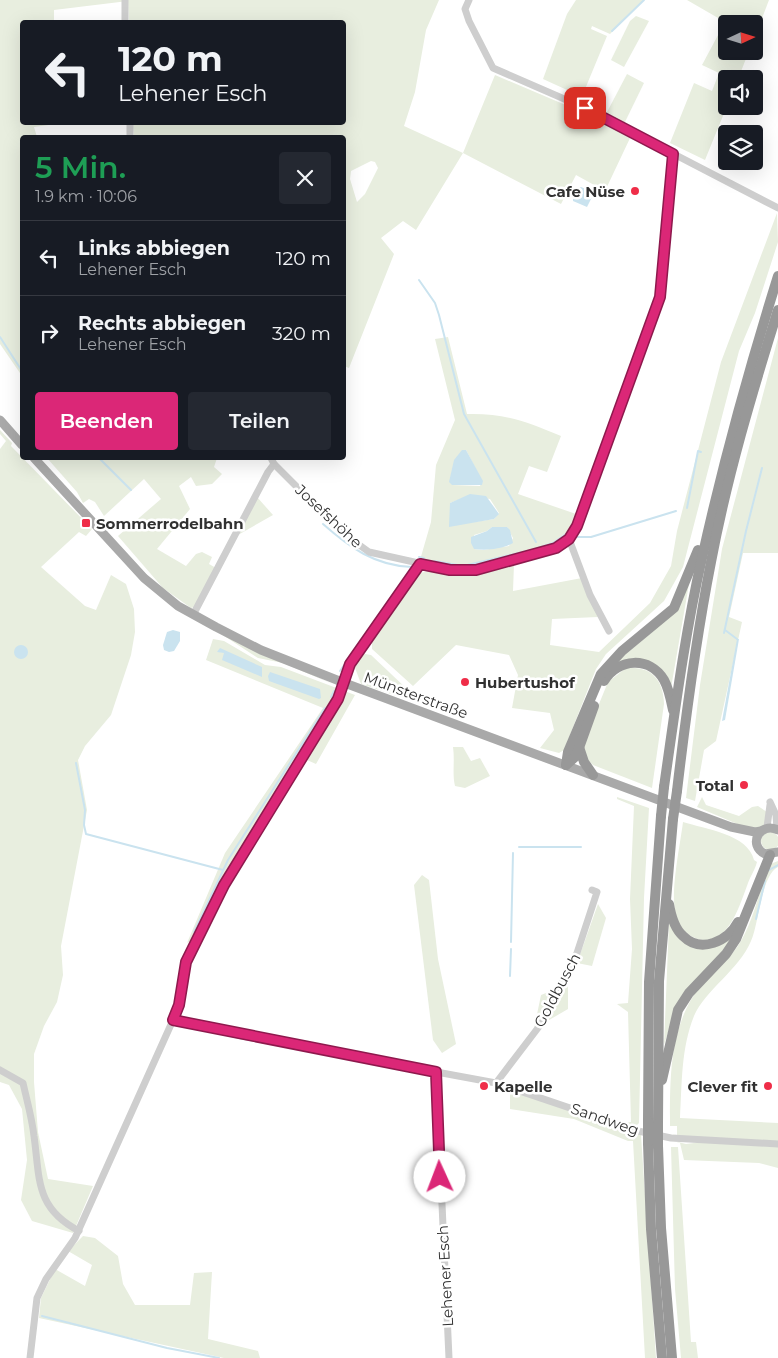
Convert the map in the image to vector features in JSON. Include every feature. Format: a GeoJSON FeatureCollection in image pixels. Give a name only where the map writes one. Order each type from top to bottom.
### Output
{"type":"FeatureCollection","features":[{"type":"Feature","properties":{"kind":"highway"},"geometry":{"type":"LineString","coordinates":[[662,1358],[652,1229],[653,1122],[649,982],[664,787],[693,603],[709,526],[747,377],[778,276]]}},
{"type":"Feature","properties":{"kind":"highway"},"geometry":{"type":"LineString","coordinates":[[658,1108],[659,981],[674,818],[693,662],[711,561],[745,422],[778,310]]}},
{"type":"Feature","properties":{"kind":"highway"},"geometry":{"type":"LineString","coordinates":[[566,765],[568,752],[601,674],[616,656],[674,608],[709,526]]}},
{"type":"Feature","properties":{"kind":"highway"},"geometry":{"type":"LineString","coordinates":[[566,765],[574,760],[604,679],[620,665],[641,663],[658,672],[669,692],[674,716]]}},
{"type":"Feature","properties":{"kind":"highway"},"geometry":{"type":"LineString","coordinates":[[579,746],[584,762],[593,775]]}},
{"type":"Feature","properties":{"kind":"highway"},"geometry":{"type":"LineString","coordinates":[[666,895],[676,928],[684,938],[700,944],[713,944],[725,939],[735,929],[770,853]]}},
{"type":"Feature","properties":{"kind":"highway"},"geometry":{"type":"LineString","coordinates":[[653,1122],[658,1108],[672,1028],[678,1010],[689,993],[726,954],[736,939],[770,853]]}},
{"type":"Feature","properties":{"kind":"highway"},"geometry":{"type":"LineString","coordinates":[[653,1144],[672,1358]]}},
{"type":"Feature","properties":{"kind":"main road"},"geometry":{"type":"LineString","coordinates":[[0,420],[20,443]]}},
{"type":"Feature","properties":{"kind":"main road","name":"Münsterstraße"},"geometry":{"type":"LineString","coordinates":[[36,460],[144,578],[178,606],[261,650],[732,827],[754,832],[771,829]]}},
{"type":"Feature","properties":{"kind":"main road","name":"Münsterstraße"},"geometry":{"type":"LineString","coordinates":[[732,827],[756,842]]}},
{"type":"Feature","properties":{"kind":"main road"},"geometry":{"type":"LineString","coordinates":[[770,853],[756,842],[771,829]]}},
{"type":"Feature","properties":{"kind":"street"},"geometry":{"type":"LineString","coordinates":[[119,0],[125,10]]}},
{"type":"Feature","properties":{"kind":"street"},"geometry":{"type":"LineString","coordinates":[[125,0],[125,20]]}},
{"type":"Feature","properties":{"kind":"street"},"geometry":{"type":"LineString","coordinates":[[468,0],[465,9],[469,21],[493,68],[585,108],[739,186],[778,208]]}},
{"type":"Feature","properties":{"kind":"street"},"geometry":{"type":"LineString","coordinates":[[609,631],[590,596],[569,539],[589,496],[660,297],[673,154]]}},
{"type":"Feature","properties":{"kind":"street","name":"Josefshöhe"},"geometry":{"type":"LineString","coordinates":[[193,615],[273,461],[344,534],[369,552],[450,570],[476,570],[556,548],[569,539]]}},
{"type":"Feature","properties":{"kind":"street"},"geometry":{"type":"LineString","coordinates":[[30,1358],[38,1298],[46,1279],[79,1231],[173,1020],[179,1005],[186,962],[194,941],[224,885],[338,699],[342,682],[362,645],[420,564]]}},
{"type":"Feature","properties":{"kind":"street","name":"Goldbusch"},"geometry":{"type":"LineString","coordinates":[[496,1083],[541,1024],[577,954],[597,892],[592,890]]}},
{"type":"Feature","properties":{"kind":"street"},"geometry":{"type":"LineString","coordinates":[[173,1020],[436,1072]]}},
{"type":"Feature","properties":{"kind":"street"},"geometry":{"type":"LineString","coordinates":[[0,1070],[23,1083],[34,1135],[38,1179],[50,1209],[62,1222],[79,1231]]}},
{"type":"Feature","properties":{"kind":"street","name":"Sandweg"},"geometry":{"type":"LineString","coordinates":[[436,1072],[496,1083],[638,1131],[671,1138],[778,1144]]}},
{"type":"Feature","properties":{"kind":"street","name":"Lehener Esch"},"geometry":{"type":"LineString","coordinates":[[436,1072],[449,1358]]}},
{"type":"Feature","properties":{"kind":"green space"},"geometry":{"type":"Polygon","coordinates":[[[0,0],[439,0],[426,30],[415,92],[404,126],[463,153],[416,230],[403,221],[381,238],[394,254],[349,368],[346,367],[346,135],[134,135],[133,125],[346,125],[346,20],[129,20],[128,1],[54,10],[54,20],[20,20],[20,125],[48,125],[34,127],[36,135],[20,135],[20,373],[0,344],[0,0]],[[371,161],[351,171],[350,179],[357,202],[365,194],[378,168],[375,162],[371,161]]]}},
{"type":"Feature","properties":{"kind":"green space"},"geometry":{"type":"Polygon","coordinates":[[[576,0],[644,0],[610,34],[592,26],[591,29],[607,36],[583,94],[578,95],[543,79],[567,14],[576,0]]]}},
{"type":"Feature","properties":{"kind":"green space"},"geometry":{"type":"Polygon","coordinates":[[[687,0],[769,0],[763,16],[718,15],[718,18],[687,0]]]}},
{"type":"Feature","properties":{"kind":"green space"},"geometry":{"type":"Polygon","coordinates":[[[636,16],[649,21],[624,67],[611,60],[630,21],[636,16]]]}},
{"type":"Feature","properties":{"kind":"green space"},"geometry":{"type":"Polygon","coordinates":[[[718,35],[718,60],[745,60],[742,70],[718,70],[718,73],[702,65],[718,35]]]}},
{"type":"Feature","properties":{"kind":"green space"},"geometry":{"type":"Polygon","coordinates":[[[627,74],[644,83],[624,124],[606,114],[627,74]]]}},
{"type":"Feature","properties":{"kind":"green space"},"geometry":{"type":"Polygon","coordinates":[[[495,75],[582,112],[631,136],[605,191],[576,175],[561,204],[463,153],[495,75]]]}},
{"type":"Feature","properties":{"kind":"green space"},"geometry":{"type":"Polygon","coordinates":[[[718,76],[718,115],[723,115],[705,160],[670,143],[694,83],[712,91],[718,76]]]}},
{"type":"Feature","properties":{"kind":"green space"},"geometry":{"type":"Polygon","coordinates":[[[777,213],[778,242],[755,313],[739,351],[683,567],[664,601],[606,654],[596,669],[564,750],[559,753],[540,748],[554,730],[550,713],[512,708],[518,675],[509,655],[456,645],[413,686],[372,649],[372,640],[420,573],[431,572],[463,576],[514,564],[513,591],[582,578],[598,617],[552,619],[550,645],[599,652],[650,603],[671,566],[677,531],[721,362],[777,213]]]}},
{"type":"Feature","properties":{"kind":"green space"},"geometry":{"type":"Polygon","coordinates":[[[448,337],[467,414],[493,415],[516,419],[561,436],[547,472],[529,466],[518,494],[579,515],[565,537],[541,550],[464,568],[420,560],[431,522],[436,465],[455,420],[435,339],[448,337]],[[466,450],[452,485],[480,486],[482,481],[466,450]],[[468,496],[450,503],[453,525],[494,519],[499,513],[490,499],[468,496]],[[492,527],[487,531],[474,535],[474,549],[483,550],[509,546],[513,538],[507,527],[492,527]]]}},
{"type":"Feature","properties":{"kind":"green space"},"geometry":{"type":"Polygon","coordinates":[[[778,338],[778,553],[743,553],[729,617],[742,622],[716,741],[704,750],[695,801],[686,798],[700,685],[722,549],[778,338]]]}},
{"type":"Feature","properties":{"kind":"green space"},"geometry":{"type":"Polygon","coordinates":[[[0,430],[12,443],[11,446],[20,455],[20,460],[25,460],[92,529],[86,536],[79,532],[41,567],[85,606],[96,610],[111,575],[126,584],[134,609],[135,632],[131,655],[111,715],[85,746],[78,760],[87,810],[61,946],[63,975],[57,1002],[44,1026],[34,1054],[38,1132],[48,1179],[93,1186],[73,1233],[32,1221],[21,1200],[27,1160],[22,1109],[9,1085],[0,1082],[0,449],[6,441],[0,434],[0,430]]]}},
{"type":"Feature","properties":{"kind":"green space"},"geometry":{"type":"Polygon","coordinates":[[[49,460],[216,460],[214,467],[222,474],[212,484],[196,486],[191,477],[179,486],[190,509],[157,549],[186,566],[196,554],[202,552],[212,557],[209,564],[216,568],[194,607],[191,608],[163,588],[118,536],[161,499],[144,479],[104,516],[95,502],[89,499],[83,503],[77,492],[49,460]]]}},
{"type":"Feature","properties":{"kind":"green space"},"geometry":{"type":"Polygon","coordinates":[[[257,497],[273,515],[238,535],[257,497]]]}},
{"type":"Feature","properties":{"kind":"green space"},"geometry":{"type":"Polygon","coordinates":[[[690,578],[671,688],[657,666],[608,668],[651,633],[690,578]]]}},
{"type":"Feature","properties":{"kind":"green space"},"geometry":{"type":"Polygon","coordinates":[[[218,632],[335,685],[283,663],[258,658],[218,632]]]}},
{"type":"Feature","properties":{"kind":"green space"},"geometry":{"type":"Polygon","coordinates":[[[213,639],[224,641],[265,665],[281,667],[355,695],[316,764],[307,760],[228,885],[209,929],[187,943],[225,853],[323,708],[206,660],[213,639]]]}},
{"type":"Feature","properties":{"kind":"green space"},"geometry":{"type":"Polygon","coordinates":[[[371,655],[408,690],[400,697],[361,684],[354,665],[359,656],[371,655]]]}},
{"type":"Feature","properties":{"kind":"green space"},"geometry":{"type":"Polygon","coordinates":[[[626,668],[643,669],[649,672],[658,682],[663,695],[664,704],[652,788],[593,765],[585,757],[583,743],[608,682],[626,668]]]}},
{"type":"Feature","properties":{"kind":"green space"},"geometry":{"type":"Polygon","coordinates":[[[453,747],[463,747],[471,761],[480,758],[490,776],[465,788],[455,786],[453,747]]]}},
{"type":"Feature","properties":{"kind":"green space"},"geometry":{"type":"Polygon","coordinates":[[[617,797],[649,808],[644,898],[639,1123],[635,1127],[624,1123],[631,1122],[628,1012],[617,1004],[628,1003],[632,949],[630,899],[634,806],[617,799],[617,797]]]}},
{"type":"Feature","properties":{"kind":"green space"},"geometry":{"type":"Polygon","coordinates":[[[702,797],[706,805],[739,816],[752,807],[758,806],[767,812],[765,825],[759,829],[742,826],[697,807],[702,797]]]}},
{"type":"Feature","properties":{"kind":"green space"},"geometry":{"type":"Polygon","coordinates":[[[683,822],[735,838],[750,851],[757,862],[736,914],[723,932],[715,938],[705,940],[689,935],[681,926],[676,914],[674,901],[675,878],[683,822]]]}},
{"type":"Feature","properties":{"kind":"green space"},"geometry":{"type":"Polygon","coordinates":[[[766,832],[774,832],[779,837],[777,848],[766,850],[761,845],[761,837],[766,832]]]}},
{"type":"Feature","properties":{"kind":"green space"},"geometry":{"type":"Polygon","coordinates":[[[778,861],[778,867],[772,872],[764,889],[754,933],[746,951],[731,971],[706,997],[694,1016],[684,1053],[680,1118],[778,1123],[778,1142],[693,1139],[669,1134],[677,1135],[677,1126],[670,1126],[670,1087],[674,1049],[684,1013],[693,996],[705,980],[729,957],[741,941],[753,913],[768,865],[778,861]]]}},
{"type":"Feature","properties":{"kind":"green space"},"geometry":{"type":"Polygon","coordinates":[[[422,875],[429,880],[438,959],[456,1044],[442,1053],[433,1040],[414,885],[422,875]]]}},
{"type":"Feature","properties":{"kind":"green space"},"geometry":{"type":"Polygon","coordinates":[[[598,904],[606,918],[592,966],[577,963],[598,904]]]}},
{"type":"Feature","properties":{"kind":"green space"},"geometry":{"type":"Polygon","coordinates":[[[669,923],[694,946],[737,931],[725,950],[676,1007],[664,1045],[669,923]]]}},
{"type":"Feature","properties":{"kind":"green space"},"geometry":{"type":"Polygon","coordinates":[[[573,967],[568,981],[568,1009],[544,1023],[573,967]]]}},
{"type":"Feature","properties":{"kind":"green space"},"geometry":{"type":"Polygon","coordinates":[[[556,989],[534,1029],[541,995],[556,989]]]}},
{"type":"Feature","properties":{"kind":"green space"},"geometry":{"type":"Polygon","coordinates":[[[510,1091],[565,1107],[641,1135],[656,1358],[645,1358],[633,1141],[628,1141],[574,1119],[510,1109],[510,1091]]]}},
{"type":"Feature","properties":{"kind":"green space"},"geometry":{"type":"Polygon","coordinates":[[[670,1140],[686,1144],[702,1142],[778,1146],[778,1168],[759,1163],[684,1160],[680,1143],[670,1140]]]}},
{"type":"Feature","properties":{"kind":"green space"},"geometry":{"type":"Polygon","coordinates":[[[671,1147],[678,1147],[691,1342],[696,1342],[698,1358],[681,1358],[675,1289],[671,1147]]]}},
{"type":"Feature","properties":{"kind":"green space"},"geometry":{"type":"Polygon","coordinates":[[[83,1236],[95,1238],[118,1256],[123,1284],[135,1305],[190,1305],[194,1273],[212,1272],[208,1339],[258,1351],[260,1358],[224,1358],[39,1318],[41,1298],[55,1269],[85,1286],[92,1265],[68,1251],[83,1236]]]}},
{"type":"Feature","properties":{"kind":"water"},"geometry":{"type":"Polygon","coordinates":[[[581,187],[591,191],[593,195],[587,207],[573,201],[573,191],[581,187]]]}},
{"type":"Feature","properties":{"kind":"water"},"geometry":{"type":"Polygon","coordinates":[[[462,450],[466,450],[483,481],[482,485],[452,485],[449,482],[454,460],[462,450]]]}},
{"type":"Feature","properties":{"kind":"water"},"geometry":{"type":"Polygon","coordinates":[[[470,494],[486,496],[499,514],[494,519],[449,527],[450,503],[470,494]]]}},
{"type":"Feature","properties":{"kind":"water"},"geometry":{"type":"Polygon","coordinates":[[[492,527],[507,527],[510,530],[513,543],[494,549],[474,549],[471,537],[492,527]]]}},
{"type":"Feature","properties":{"kind":"water"},"geometry":{"type":"Polygon","coordinates":[[[173,630],[180,632],[180,641],[174,651],[169,652],[164,650],[163,645],[167,632],[173,630]]]}},
{"type":"Feature","properties":{"kind":"water"},"geometry":{"type":"Polygon","coordinates":[[[737,639],[739,639],[725,720],[722,721],[737,639]]]}},
{"type":"Feature","properties":{"kind":"water"},"geometry":{"type":"Polygon","coordinates":[[[18,645],[24,645],[28,652],[24,659],[18,659],[14,655],[14,649],[18,645]]]}},
{"type":"Feature","properties":{"kind":"water"},"geometry":{"type":"Polygon","coordinates":[[[220,648],[262,667],[262,677],[222,660],[224,653],[217,652],[220,648]]]}},
{"type":"Feature","properties":{"kind":"water"},"geometry":{"type":"Polygon","coordinates":[[[270,672],[320,689],[321,698],[319,699],[269,681],[268,676],[270,672]]]}},
{"type":"Feature","properties":{"kind":"water"},"geometry":{"type":"Polygon","coordinates":[[[542,678],[561,679],[564,683],[558,687],[541,686],[538,682],[542,678]]]}},
{"type":"Feature","properties":{"kind":"waterway"},"geometry":{"type":"LineString","coordinates":[[612,31],[644,0]]}},
{"type":"Feature","properties":{"kind":"waterway"},"geometry":{"type":"LineString","coordinates":[[419,280],[435,303],[464,414],[536,542]]}},
{"type":"Feature","properties":{"kind":"waterway"},"geometry":{"type":"LineString","coordinates":[[0,337],[20,368]]}},
{"type":"Feature","properties":{"kind":"waterway"},"geometry":{"type":"LineString","coordinates":[[687,508],[698,451],[701,452]]}},
{"type":"Feature","properties":{"kind":"waterway"},"geometry":{"type":"LineString","coordinates":[[101,460],[131,490]]}},
{"type":"Feature","properties":{"kind":"waterway"},"geometry":{"type":"LineString","coordinates":[[724,633],[762,468]]}},
{"type":"Feature","properties":{"kind":"waterway"},"geometry":{"type":"LineString","coordinates":[[576,537],[591,537],[676,511]]}},
{"type":"Feature","properties":{"kind":"waterway"},"geometry":{"type":"LineString","coordinates":[[323,524],[363,554],[386,563],[412,567]]}},
{"type":"Feature","properties":{"kind":"waterway"},"geometry":{"type":"LineString","coordinates":[[538,548],[553,543],[566,534]]}},
{"type":"Feature","properties":{"kind":"waterway"},"geometry":{"type":"LineString","coordinates":[[435,561],[463,566],[527,551]]}},
{"type":"Feature","properties":{"kind":"waterway"},"geometry":{"type":"LineString","coordinates":[[419,557],[424,558]]}},
{"type":"Feature","properties":{"kind":"waterway"},"geometry":{"type":"LineString","coordinates":[[340,671],[412,567]]}},
{"type":"Feature","properties":{"kind":"waterway"},"geometry":{"type":"LineString","coordinates":[[725,630],[737,639]]}},
{"type":"Feature","properties":{"kind":"waterway"},"geometry":{"type":"LineString","coordinates":[[331,697],[334,691]]}},
{"type":"Feature","properties":{"kind":"waterway"},"geometry":{"type":"LineString","coordinates":[[194,932],[228,860],[325,708]]}},
{"type":"Feature","properties":{"kind":"waterway"},"geometry":{"type":"LineString","coordinates":[[76,763],[85,810],[84,825],[86,834],[223,870]]}},
{"type":"Feature","properties":{"kind":"waterway"},"geometry":{"type":"LineString","coordinates":[[519,847],[581,847]]}},
{"type":"Feature","properties":{"kind":"waterway"},"geometry":{"type":"LineString","coordinates":[[511,942],[513,853]]}},
{"type":"Feature","properties":{"kind":"waterway"},"geometry":{"type":"LineString","coordinates":[[769,870],[778,865]]}},
{"type":"Feature","properties":{"kind":"waterway"},"geometry":{"type":"LineString","coordinates":[[756,919],[765,881]]}},
{"type":"Feature","properties":{"kind":"waterway"},"geometry":{"type":"LineString","coordinates":[[510,976],[511,949]]}},
{"type":"Feature","properties":{"kind":"waterway"},"geometry":{"type":"LineString","coordinates":[[42,1316],[167,1348],[219,1358]]}},
{"type":"Feature","properties":{"kind":"place","name":"Cafe Nüse"},"geometry":{"type":"Point","coordinates":[635,191]}},
{"type":"Feature","properties":{"kind":"place","name":"Sommerrodelbahn"},"geometry":{"type":"Point","coordinates":[86,523]}},
{"type":"Feature","properties":{"kind":"place","name":"Hubertushof"},"geometry":{"type":"Point","coordinates":[465,682]}},
{"type":"Feature","properties":{"kind":"place","name":"Total"},"geometry":{"type":"Point","coordinates":[744,785]}},
{"type":"Feature","properties":{"kind":"place","name":"Kapelle"},"geometry":{"type":"Point","coordinates":[484,1086]}},
{"type":"Feature","properties":{"kind":"place","name":"Clever fit"},"geometry":{"type":"Point","coordinates":[768,1086]}},
{"type":"Feature","properties":{"kind":"route"},"geometry":{"type":"LineString","coordinates":[[440,1177],[436,1072],[242,1036],[173,1020],[179,1005],[186,962],[194,941],[224,885],[338,699],[342,682],[350,664],[420,564],[461,571],[476,570],[507,563],[556,548],[569,539],[577,526],[648,335],[660,297],[673,154],[585,108]]}}]}
